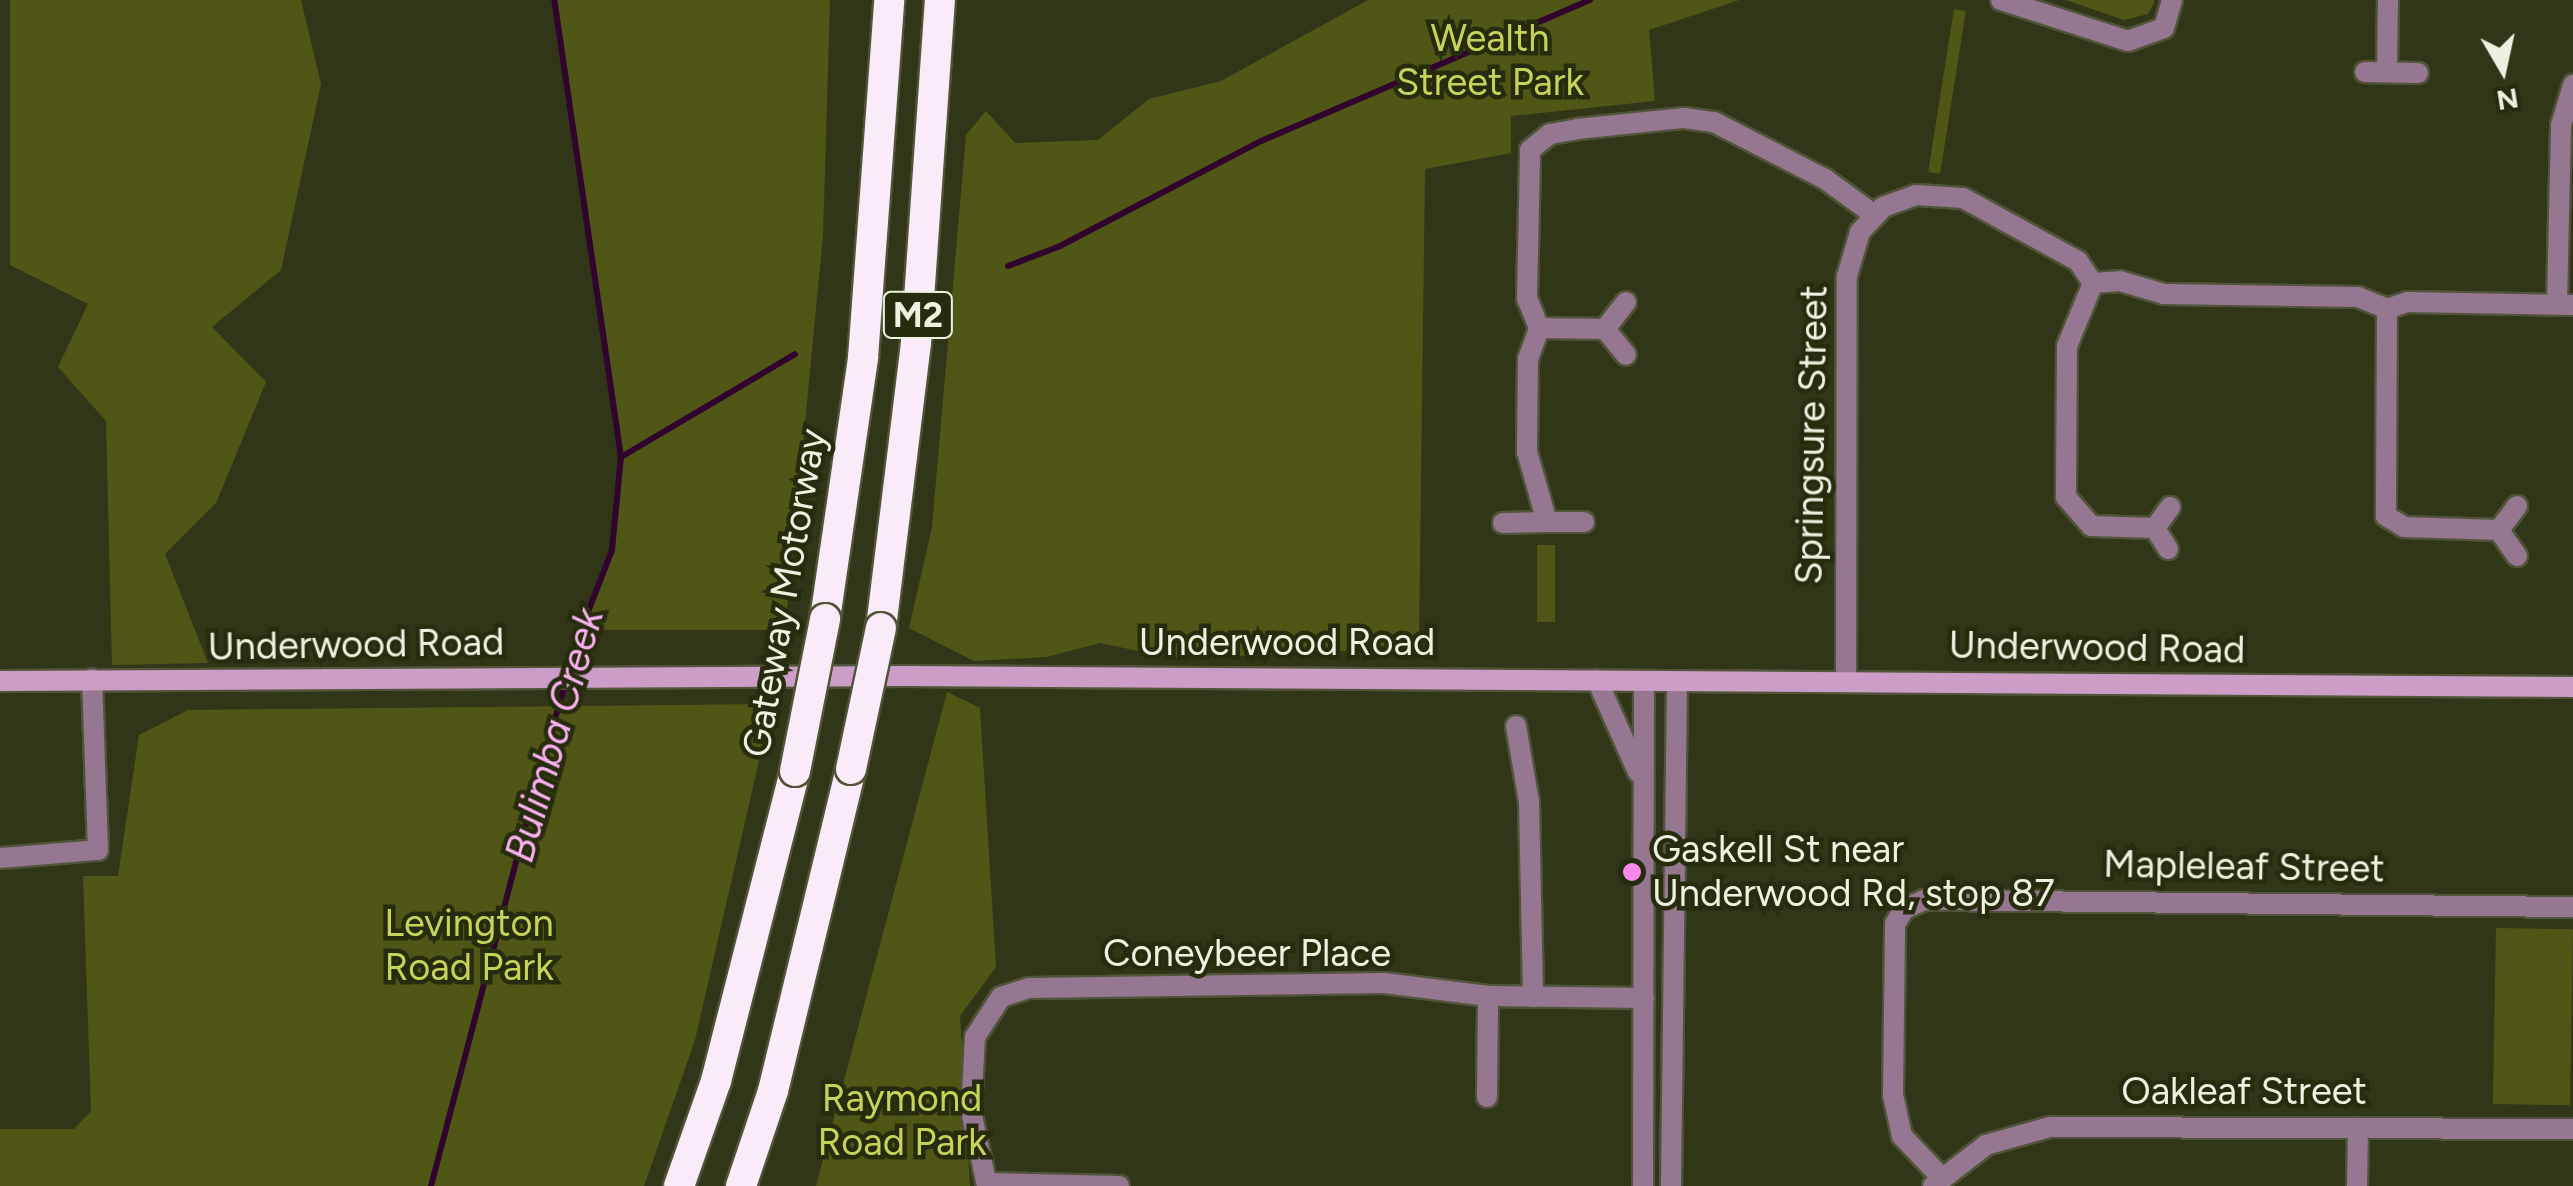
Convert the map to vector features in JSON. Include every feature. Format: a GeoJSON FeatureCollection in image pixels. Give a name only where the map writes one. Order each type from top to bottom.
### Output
{"type":"FeatureCollection","features":[{"type":"Feature","properties":{"kind":"highway","name":"Gateway Motorway"},"geometry":{"type":"LineString","coordinates":[[679,1186],[716,1081],[796,771],[824,619],[863,358],[888,0]]}},
{"type":"Feature","properties":{"kind":"highway","name":"M2"},"geometry":{"type":"LineString","coordinates":[[740,1186],[772,1092],[851,770],[881,628],[916,342],[940,0]]}},
{"type":"Feature","properties":{"kind":"main road","name":"Underwood Road"},"geometry":{"type":"LineString","coordinates":[[0,681],[581,676],[2573,687]]}},
{"type":"Feature","properties":{"kind":"street"},"geometry":{"type":"LineString","coordinates":[[2002,0],[2128,41],[2164,28],[2172,0]]}},
{"type":"Feature","properties":{"kind":"street"},"geometry":{"type":"LineString","coordinates":[[2387,69],[2388,0]]}},
{"type":"Feature","properties":{"kind":"street"},"geometry":{"type":"LineString","coordinates":[[2365,72],[2387,69],[2418,73]]}},
{"type":"Feature","properties":{"kind":"street"},"geometry":{"type":"LineString","coordinates":[[2093,283],[2120,281],[2201,297],[2358,298],[2387,309],[2408,302],[2565,305],[2561,125],[2573,85]]}},
{"type":"Feature","properties":{"kind":"street"},"geometry":{"type":"LineString","coordinates":[[1547,522],[1528,452],[1528,359],[1539,328],[1528,299],[1529,167],[1530,150],[1550,134],[1684,118],[1714,122],[1824,179],[1873,214],[1916,195],[1964,198],[2078,261],[2093,283]]}},
{"type":"Feature","properties":{"kind":"street","name":"Springsure Street"},"geometry":{"type":"LineString","coordinates":[[1846,680],[1847,276],[1860,232],[1873,214]]}},
{"type":"Feature","properties":{"kind":"street"},"geometry":{"type":"LineString","coordinates":[[2093,283],[2067,346],[2066,497],[2091,526],[2155,528]]}},
{"type":"Feature","properties":{"kind":"street"},"geometry":{"type":"LineString","coordinates":[[1605,329],[1626,302]]}},
{"type":"Feature","properties":{"kind":"street"},"geometry":{"type":"LineString","coordinates":[[2387,309],[2382,407],[2386,516],[2404,527],[2498,530]]}},
{"type":"Feature","properties":{"kind":"street"},"geometry":{"type":"LineString","coordinates":[[1539,328],[1605,329]]}},
{"type":"Feature","properties":{"kind":"street"},"geometry":{"type":"LineString","coordinates":[[1605,329],[1626,356]]}},
{"type":"Feature","properties":{"kind":"street"},"geometry":{"type":"LineString","coordinates":[[2498,530],[2518,506]]}},
{"type":"Feature","properties":{"kind":"street"},"geometry":{"type":"LineString","coordinates":[[2155,528],[2170,507]]}},
{"type":"Feature","properties":{"kind":"street"},"geometry":{"type":"LineString","coordinates":[[1502,522],[1584,522]]}},
{"type":"Feature","properties":{"kind":"street"},"geometry":{"type":"LineString","coordinates":[[2155,528],[2168,549]]}},
{"type":"Feature","properties":{"kind":"street"},"geometry":{"type":"LineString","coordinates":[[2498,530],[2517,556]]}},
{"type":"Feature","properties":{"kind":"street"},"geometry":{"type":"LineString","coordinates":[[0,858],[98,850],[92,679]]}},
{"type":"Feature","properties":{"kind":"street"},"geometry":{"type":"LineString","coordinates":[[1597,680],[1641,778]]}},
{"type":"Feature","properties":{"kind":"street"},"geometry":{"type":"LineString","coordinates":[[1643,1186],[1644,681]]}},
{"type":"Feature","properties":{"kind":"street"},"geometry":{"type":"LineString","coordinates":[[1671,1186],[1677,682]]}},
{"type":"Feature","properties":{"kind":"street"},"geometry":{"type":"LineString","coordinates":[[1516,726],[1530,802],[1533,996]]}},
{"type":"Feature","properties":{"kind":"street","name":"Mapleleaf Street"},"geometry":{"type":"LineString","coordinates":[[1937,1182],[1902,1136],[1893,1095],[1895,924],[1904,909],[1924,900],[2573,907]]}},
{"type":"Feature","properties":{"kind":"street","name":"Coneybeer Place"},"geometry":{"type":"LineString","coordinates":[[987,1184],[977,1159],[972,1111],[975,1037],[1002,997],[1029,988],[1384,983],[1488,996],[1672,998]]}},
{"type":"Feature","properties":{"kind":"street"},"geometry":{"type":"LineString","coordinates":[[1487,1098],[1488,996]]}},
{"type":"Feature","properties":{"kind":"street","name":"Oakleaf Street"},"geometry":{"type":"LineString","coordinates":[[1937,1182],[1986,1145],[2050,1127],[2573,1129]]}},
{"type":"Feature","properties":{"kind":"street"},"geometry":{"type":"LineString","coordinates":[[2357,1186],[2358,1128]]}},
{"type":"Feature","properties":{"kind":"street"},"geometry":{"type":"LineString","coordinates":[[987,1184],[1118,1186]]}},
{"type":"Feature","properties":{"kind":"green space"},"geometry":{"type":"Polygon","coordinates":[[[10,0],[301,0],[321,84],[281,270],[212,327],[266,382],[216,503],[165,554],[208,663],[112,665],[106,421],[58,367],[88,304],[10,265],[10,0]]]}},
{"type":"Feature","properties":{"kind":"green space"},"geometry":{"type":"Polygon","coordinates":[[[554,0],[830,0],[823,236],[785,630],[581,630],[612,550],[621,457],[554,0]]]}},
{"type":"Feature","properties":{"kind":"green space","name":"Wealth Street Park"},"geometry":{"type":"Polygon","coordinates":[[[1368,0],[1739,0],[1649,30],[1655,101],[1511,116],[1511,153],[1425,169],[1419,641],[1327,653],[1172,658],[1100,643],[1047,657],[974,661],[909,628],[932,527],[966,135],[986,111],[1015,143],[1098,140],[1149,99],[1221,81],[1368,0]]]}},
{"type":"Feature","properties":{"kind":"green space"},"geometry":{"type":"Polygon","coordinates":[[[2066,0],[2154,3],[2148,14],[2124,20],[2066,0]]]}},
{"type":"Feature","properties":{"kind":"green space"},"geometry":{"type":"Polygon","coordinates":[[[1954,9],[1966,11],[1940,174],[1928,172],[1954,9]]]}},
{"type":"Feature","properties":{"kind":"green space"},"geometry":{"type":"Polygon","coordinates":[[[1537,545],[1555,545],[1555,622],[1537,622],[1537,545]]]}},
{"type":"Feature","properties":{"kind":"green space","name":"Raymond Road Park"},"geometry":{"type":"Polygon","coordinates":[[[947,692],[980,708],[996,967],[960,1016],[970,1186],[816,1186],[947,692]]]}},
{"type":"Feature","properties":{"kind":"green space","name":"Levington Road Park"},"geometry":{"type":"Polygon","coordinates":[[[772,704],[695,1040],[644,1186],[0,1186],[0,1129],[74,1129],[91,1111],[83,876],[118,876],[139,735],[188,710],[772,704]]]}},
{"type":"Feature","properties":{"kind":"green space"},"geometry":{"type":"Polygon","coordinates":[[[2496,928],[2573,929],[2570,1105],[2493,1104],[2496,928]]]}},
{"type":"Feature","properties":{"kind":"waterway","name":"Bulimba Creek"},"geometry":{"type":"LineString","coordinates":[[431,1186],[544,756],[581,630],[612,550],[621,457],[554,0]]}},
{"type":"Feature","properties":{"kind":"waterway"},"geometry":{"type":"LineString","coordinates":[[1008,266],[1060,246],[1261,141],[1590,0]]}},
{"type":"Feature","properties":{"kind":"waterway"},"geometry":{"type":"LineString","coordinates":[[621,457],[795,354]]}},
{"type":"Feature","properties":{"kind":"place","name":"Gaskell St near Underwood Rd, stop 87"},"geometry":{"type":"Point","coordinates":[1632,872]}}]}
